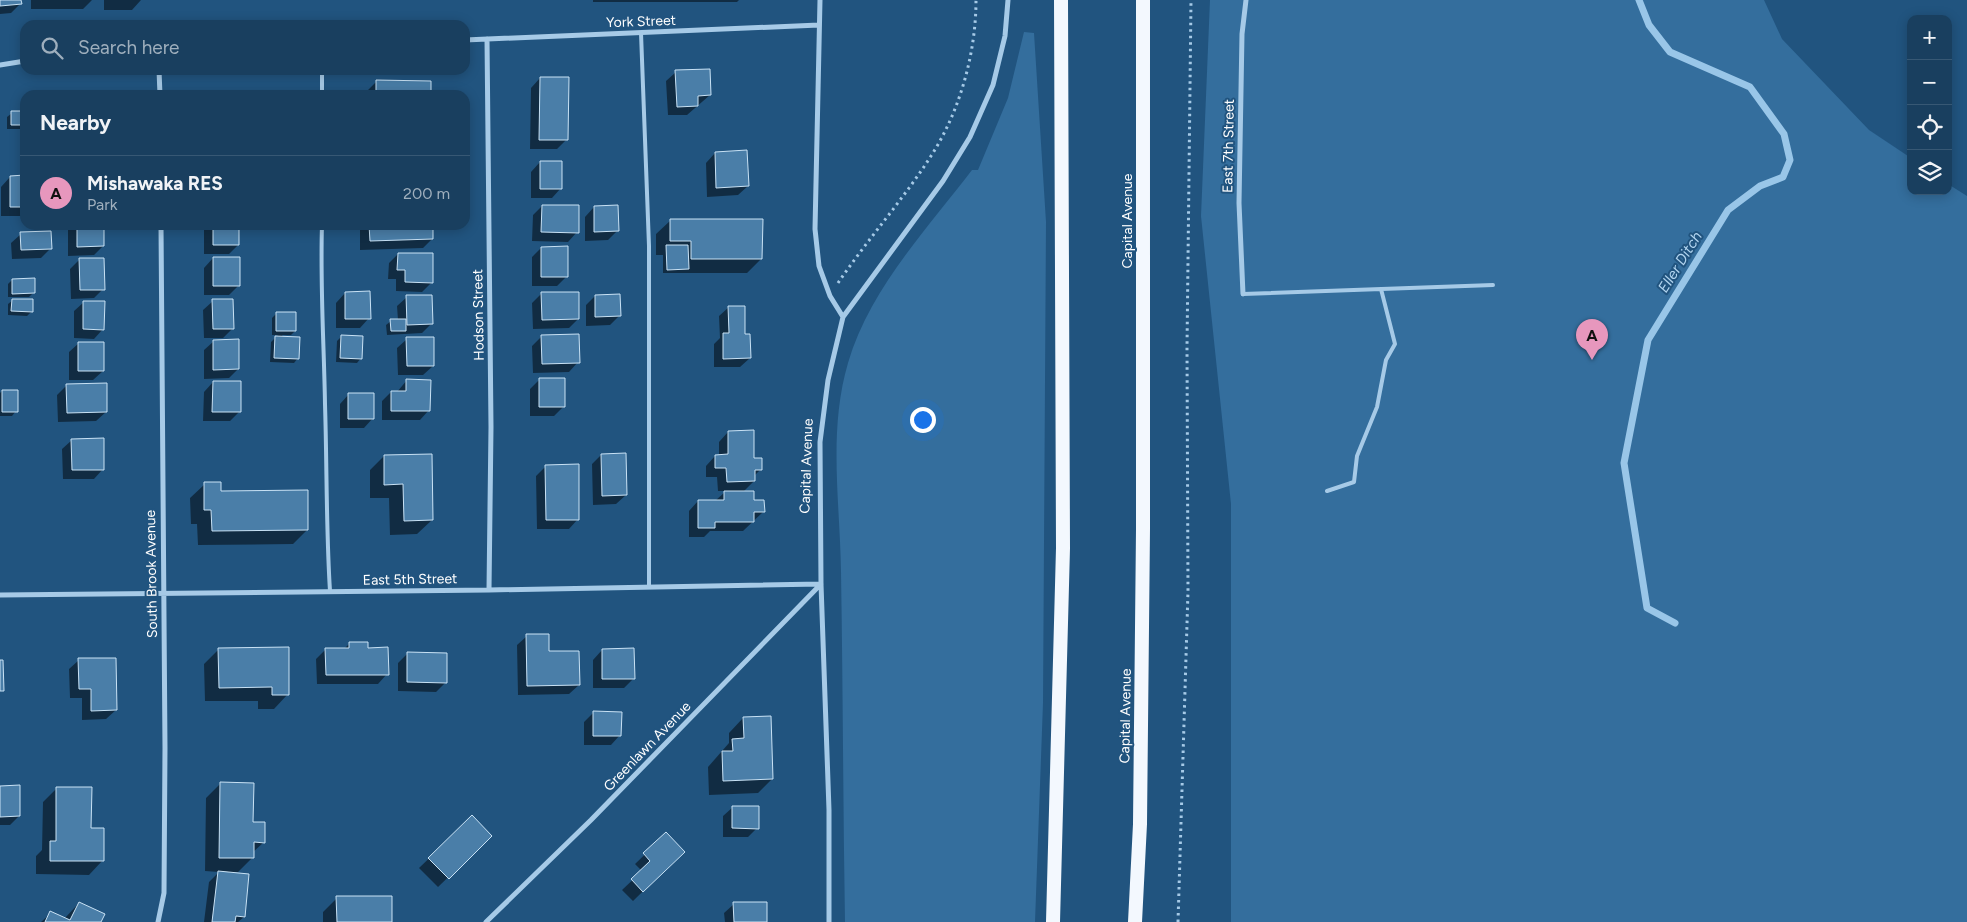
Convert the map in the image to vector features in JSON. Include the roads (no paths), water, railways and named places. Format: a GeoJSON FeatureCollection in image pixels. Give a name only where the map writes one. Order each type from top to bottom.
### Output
{"type":"FeatureCollection","features":[{"type":"Feature","properties":{"kind":"highway"},"geometry":{"type":"LineString","coordinates":[[1052,922],[1063,548],[1061,0]]}},
{"type":"Feature","properties":{"kind":"highway","name":"Capital Avenue"},"geometry":{"type":"LineString","coordinates":[[1135,922],[1140,824],[1143,529],[1143,0]]}},
{"type":"Feature","properties":{"kind":"street"},"geometry":{"type":"LineString","coordinates":[[820,0],[815,229],[818,266],[830,296],[844,317]]}},
{"type":"Feature","properties":{"kind":"street","name":"Capital Avenue"},"geometry":{"type":"LineString","coordinates":[[829,922],[829,810],[821,584],[820,442],[828,380],[844,317],[943,181],[970,137],[993,85],[1005,36],[1008,0]]}},
{"type":"Feature","properties":{"kind":"street","name":"East 7th Street"},"geometry":{"type":"LineString","coordinates":[[1243,294],[1238,203],[1242,34],[1246,0]]}},
{"type":"Feature","properties":{"kind":"street","name":"York Street"},"geometry":{"type":"LineString","coordinates":[[470,40],[819,25]]}},
{"type":"Feature","properties":{"kind":"street","name":"Hodson Street"},"geometry":{"type":"LineString","coordinates":[[487,39],[491,417],[489,590]]}},
{"type":"Feature","properties":{"kind":"street"},"geometry":{"type":"LineString","coordinates":[[0,65],[20,62]]}},
{"type":"Feature","properties":{"kind":"street"},"geometry":{"type":"LineString","coordinates":[[159,75],[160,90]]}},
{"type":"Feature","properties":{"kind":"street","name":"South Brook Avenue"},"geometry":{"type":"LineString","coordinates":[[158,922],[164,894],[165,748],[162,593],[161,230]]}},
{"type":"Feature","properties":{"kind":"street","name":"East 5th Street"},"geometry":{"type":"LineString","coordinates":[[0,595],[489,590],[821,584]]}},
{"type":"Feature","properties":{"kind":"street","name":"Greenlawn Avenue"},"geometry":{"type":"LineString","coordinates":[[486,922],[591,820],[821,584]]}},
{"type":"Feature","properties":{"kind":"lane"},"geometry":{"type":"LineString","coordinates":[[641,33],[649,246],[649,587]]}},
{"type":"Feature","properties":{"kind":"lane"},"geometry":{"type":"LineString","coordinates":[[322,75],[322,90]]}},
{"type":"Feature","properties":{"kind":"lane"},"geometry":{"type":"LineString","coordinates":[[322,230],[320,274],[326,406],[326,534],[330,591]]}},
{"type":"Feature","properties":{"kind":"lane"},"geometry":{"type":"LineString","coordinates":[[1243,294],[1493,285]]}},
{"type":"Feature","properties":{"kind":"lane"},"geometry":{"type":"LineString","coordinates":[[1327,491],[1354,482],[1357,456],[1377,407],[1386,360],[1395,344],[1381,289]]}},
{"type":"Feature","properties":{"kind":"waterway","name":"Eller Ditch"},"geometry":{"type":"LineString","coordinates":[[1639,0],[1649,25],[1670,52],[1750,87],[1784,134],[1790,160],[1783,177],[1760,186],[1728,210],[1648,340],[1624,463],[1647,608],[1675,623]]}},
{"type":"Feature","properties":{"kind":"place","name":"Mishawaka RES"},"geometry":{"type":"Point","coordinates":[1592,360]}}]}
